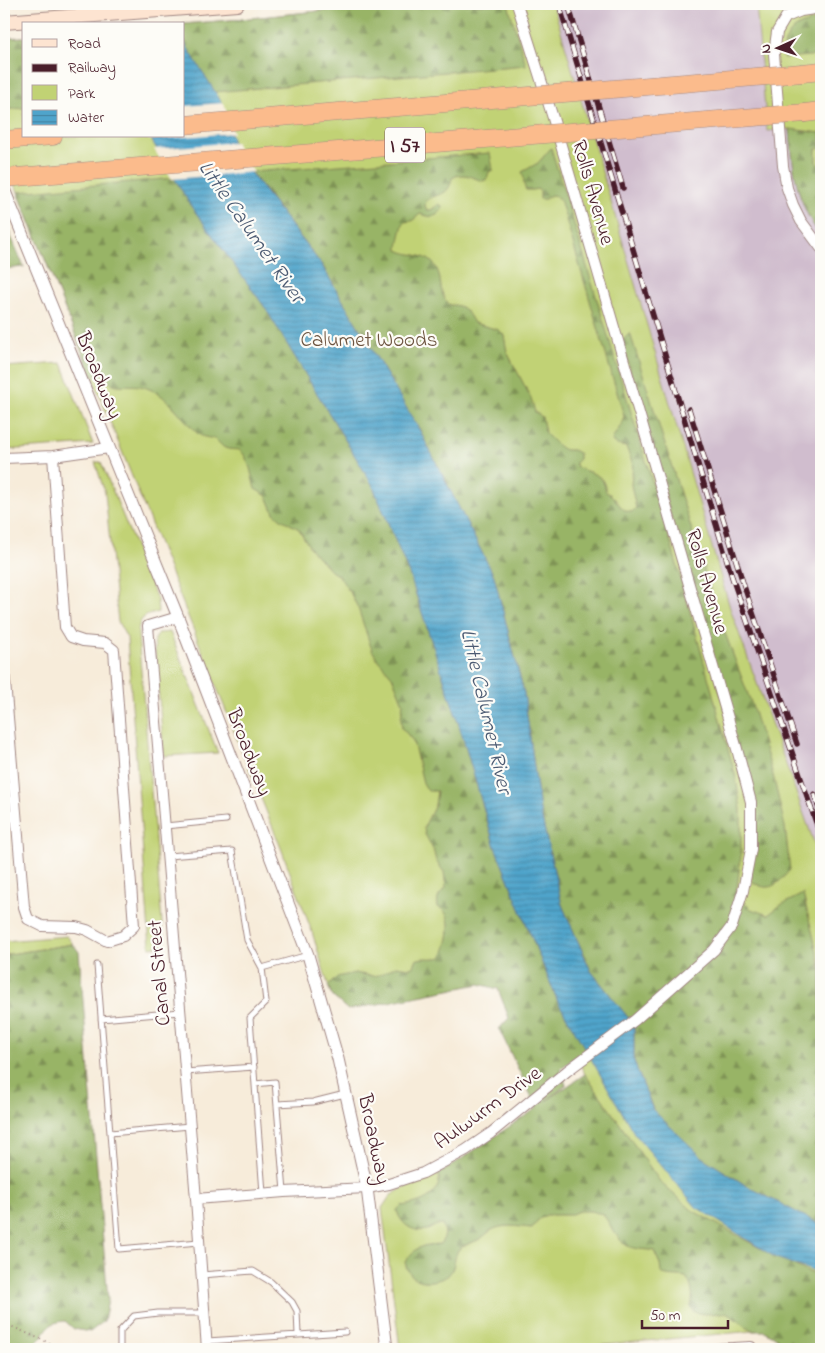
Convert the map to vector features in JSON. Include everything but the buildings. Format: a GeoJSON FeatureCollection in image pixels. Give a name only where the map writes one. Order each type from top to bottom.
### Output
{"type":"FeatureCollection","features":[{"type":"Feature","properties":{"kind":"highway","name":"I 57"},"geometry":{"type":"LineString","coordinates":[[185,125],[821,71]]}},
{"type":"Feature","properties":{"kind":"highway","name":"I 57"},"geometry":{"type":"LineString","coordinates":[[4,178],[813,112]]}},
{"type":"Feature","properties":{"kind":"highway"},"geometry":{"type":"LineString","coordinates":[[4,140],[28,138]]}},
{"type":"Feature","properties":{"kind":"main road"},"geometry":{"type":"LineString","coordinates":[[4,22],[237,4]]}},
{"type":"Feature","properties":{"kind":"street","name":"Rolls Avenue"},"geometry":{"type":"LineString","coordinates":[[516,4],[553,118],[732,730],[751,802],[751,849],[743,891],[732,926],[714,950],[635,1020]]}},
{"type":"Feature","properties":{"kind":"street"},"geometry":{"type":"LineString","coordinates":[[821,8],[786,16],[777,32],[774,54],[783,166],[787,188],[801,221],[821,248]]}},
{"type":"Feature","properties":{"kind":"street","name":"Broadway"},"geometry":{"type":"LineString","coordinates":[[4,189],[178,617],[308,955],[347,1093],[367,1188],[387,1349]]}},
{"type":"Feature","properties":{"kind":"street"},"geometry":{"type":"LineString","coordinates":[[4,458],[53,456],[109,448]]}},
{"type":"Feature","properties":{"kind":"street"},"geometry":{"type":"LineString","coordinates":[[4,670],[24,907],[28,919],[42,926],[76,927],[107,940],[123,936],[134,926],[114,650],[105,642],[83,642],[71,638],[65,627],[53,456]]}},
{"type":"Feature","properties":{"kind":"street","name":"Canal Street"},"geometry":{"type":"LineString","coordinates":[[178,617],[148,626],[196,1199],[206,1345]]}},
{"type":"Feature","properties":{"kind":"street"},"geometry":{"type":"LineString","coordinates":[[4,817],[16,816]]}},
{"type":"Feature","properties":{"kind":"street","name":"Aulwurm Drive"},"geometry":{"type":"LineString","coordinates":[[196,1199],[367,1188],[406,1180],[459,1154],[491,1133],[567,1071],[635,1020]]}},
{"type":"Feature","properties":{"kind":"street"},"geometry":{"type":"LineString","coordinates":[[716,1349],[751,1348]]}},
{"type":"Feature","properties":{"kind":"lane"},"geometry":{"type":"LineString","coordinates":[[165,826],[226,820]]}},
{"type":"Feature","properties":{"kind":"lane"},"geometry":{"type":"LineString","coordinates":[[167,856],[232,851],[247,940],[262,968],[266,1002],[250,1018],[263,1194]]}},
{"type":"Feature","properties":{"kind":"lane"},"geometry":{"type":"LineString","coordinates":[[262,968],[308,955]]}},
{"type":"Feature","properties":{"kind":"lane"},"geometry":{"type":"LineString","coordinates":[[97,965],[119,1249],[199,1242]]}},
{"type":"Feature","properties":{"kind":"lane"},"geometry":{"type":"LineString","coordinates":[[101,1019],[180,1012]]}},
{"type":"Feature","properties":{"kind":"lane"},"geometry":{"type":"LineString","coordinates":[[185,1072],[254,1067]]}},
{"type":"Feature","properties":{"kind":"lane"},"geometry":{"type":"LineString","coordinates":[[255,1084],[275,1082],[284,1192]]}},
{"type":"Feature","properties":{"kind":"lane"},"geometry":{"type":"LineString","coordinates":[[277,1104],[313,1102],[347,1093]]}},
{"type":"Feature","properties":{"kind":"lane"},"geometry":{"type":"LineString","coordinates":[[110,1133],[190,1126]]}},
{"type":"Feature","properties":{"kind":"lane"},"geometry":{"type":"LineString","coordinates":[[201,1276],[253,1271],[270,1282],[292,1302],[297,1311],[298,1335]]}},
{"type":"Feature","properties":{"kind":"lane"},"geometry":{"type":"LineString","coordinates":[[120,1349],[120,1331],[134,1316],[158,1313],[204,1313]]}},
{"type":"Feature","properties":{"kind":"lane"},"geometry":{"type":"LineString","coordinates":[[206,1345],[345,1332]]}},
{"type":"Feature","properties":{"kind":"path"},"geometry":{"type":"LineString","coordinates":[[4,1322],[63,1349]]}},
{"type":"Feature","properties":{"kind":"shaded area"},"geometry":{"type":"Polygon","coordinates":[[[553,4],[756,4],[767,130],[790,129],[792,157],[800,198],[808,217],[821,236],[821,862],[730,608],[553,4]]]}},
{"type":"Feature","properties":{"kind":"green space","name":"Calumet Woods"},"geometry":{"type":"Polygon","coordinates":[[[395,4],[553,4],[730,608],[821,862],[821,1349],[795,1349],[764,1330],[560,1349],[400,1349],[382,1208],[390,1196],[404,1187],[439,1174],[501,1134],[585,1074],[522,955],[331,994],[312,932],[281,848],[4,158],[4,38],[22,37],[22,138],[185,138],[185,24],[395,4]]]}},
{"type":"Feature","properties":{"kind":"green space"},"geometry":{"type":"Polygon","coordinates":[[[395,4],[508,4],[526,65],[214,92],[185,44],[185,24],[395,4]]]}},
{"type":"Feature","properties":{"kind":"green space"},"geometry":{"type":"Polygon","coordinates":[[[756,4],[821,4],[821,236],[806,211],[797,185],[790,129],[767,131],[756,4]]]}},
{"type":"Feature","properties":{"kind":"green space"},"geometry":{"type":"Polygon","coordinates":[[[821,20],[821,55],[783,58],[785,42],[793,30],[812,21],[821,20]]]}},
{"type":"Feature","properties":{"kind":"green space"},"geometry":{"type":"Polygon","coordinates":[[[22,37],[22,108],[4,110],[4,38],[22,37]]]}},
{"type":"Feature","properties":{"kind":"green space"},"geometry":{"type":"Polygon","coordinates":[[[790,129],[821,133],[821,148],[816,149],[816,162],[821,167],[821,236],[806,211],[797,185],[790,129]]]}},
{"type":"Feature","properties":{"kind":"green space"},"geometry":{"type":"Polygon","coordinates":[[[551,148],[672,547],[735,774],[741,809],[741,855],[736,896],[751,909],[768,915],[781,905],[803,894],[821,968],[821,1225],[747,1186],[703,1158],[650,1110],[653,1109],[634,1062],[634,1025],[591,971],[562,905],[540,810],[524,693],[494,576],[419,429],[321,264],[251,172],[490,153],[493,170],[489,172],[487,179],[483,181],[464,175],[452,178],[446,191],[426,201],[425,206],[427,210],[431,210],[439,204],[442,206],[442,210],[437,215],[427,216],[420,214],[412,221],[404,222],[398,250],[424,257],[432,262],[436,267],[446,301],[450,305],[462,308],[474,323],[499,330],[504,335],[507,352],[531,398],[535,412],[542,417],[545,433],[558,446],[565,450],[573,450],[579,453],[576,466],[600,477],[606,492],[624,510],[632,512],[636,508],[631,485],[633,464],[626,447],[617,445],[612,441],[624,416],[561,204],[559,198],[554,195],[540,199],[540,191],[537,189],[526,190],[524,185],[522,172],[538,163],[551,148]]]}},
{"type":"Feature","properties":{"kind":"green space"},"geometry":{"type":"Polygon","coordinates":[[[175,178],[191,206],[264,306],[372,484],[410,576],[459,725],[495,847],[558,1002],[586,1049],[560,1069],[566,1085],[546,1101],[585,1074],[661,1183],[692,1210],[758,1247],[808,1272],[821,1276],[821,1349],[795,1349],[765,1331],[754,1331],[726,1313],[704,1314],[694,1312],[691,1306],[692,1291],[686,1277],[661,1273],[660,1264],[654,1251],[637,1249],[624,1243],[603,1214],[590,1211],[579,1211],[569,1215],[546,1215],[538,1220],[532,1228],[510,1226],[490,1231],[478,1240],[460,1248],[456,1254],[452,1270],[448,1276],[440,1279],[431,1281],[421,1280],[412,1276],[409,1272],[405,1262],[413,1253],[420,1247],[440,1244],[445,1232],[442,1225],[422,1231],[412,1229],[404,1223],[397,1210],[401,1206],[428,1198],[437,1188],[439,1174],[537,1108],[499,1029],[509,1018],[498,989],[479,984],[348,1010],[333,997],[328,986],[337,977],[355,973],[371,976],[379,975],[396,966],[410,968],[419,959],[442,957],[448,937],[449,922],[447,916],[438,907],[439,896],[446,888],[444,872],[436,861],[424,827],[435,805],[437,791],[428,791],[423,783],[413,741],[402,728],[403,703],[392,676],[372,650],[358,608],[351,594],[339,576],[331,571],[310,548],[299,529],[274,513],[267,496],[255,489],[250,468],[240,450],[227,449],[216,440],[198,434],[168,401],[147,388],[117,385],[92,376],[18,192],[175,178]]]}},
{"type":"Feature","properties":{"kind":"green space"},"geometry":{"type":"Polygon","coordinates":[[[4,220],[24,267],[4,269],[4,220]]]}},
{"type":"Feature","properties":{"kind":"green space"},"geometry":{"type":"Polygon","coordinates":[[[630,333],[720,620],[752,705],[773,775],[785,827],[790,870],[778,883],[769,887],[753,882],[749,867],[751,803],[622,341],[630,333]]]}},
{"type":"Feature","properties":{"kind":"green space"},"geometry":{"type":"Polygon","coordinates":[[[62,363],[93,444],[4,450],[4,367],[62,363]]]}},
{"type":"Feature","properties":{"kind":"green space"},"geometry":{"type":"Polygon","coordinates":[[[95,462],[101,462],[157,599],[158,612],[143,618],[139,624],[138,634],[164,946],[150,947],[127,638],[118,622],[105,493],[95,462]]]}},
{"type":"Feature","properties":{"kind":"green space"},"geometry":{"type":"Polygon","coordinates":[[[170,632],[218,753],[164,756],[154,640],[159,633],[170,632]]]}},
{"type":"Feature","properties":{"kind":"green space"},"geometry":{"type":"Polygon","coordinates":[[[67,936],[73,944],[4,955],[4,941],[67,936]]]}},
{"type":"Feature","properties":{"kind":"green space"},"geometry":{"type":"Polygon","coordinates":[[[73,944],[79,952],[108,1300],[104,1321],[90,1332],[74,1329],[65,1321],[59,1322],[48,1327],[38,1341],[31,1346],[4,1349],[4,955],[73,944]]]}},
{"type":"Feature","properties":{"kind":"water","name":"Little Calumet River"},"geometry":{"type":"Polygon","coordinates":[[[185,44],[222,103],[236,154],[321,264],[419,429],[494,576],[524,693],[540,810],[562,905],[591,971],[634,1025],[634,1062],[653,1110],[703,1158],[747,1186],[821,1225],[821,1274],[776,1258],[696,1207],[634,1133],[558,1002],[495,847],[459,725],[410,576],[372,484],[264,306],[191,206],[150,138],[185,138],[185,44]]]}},
{"type":"Feature","properties":{"kind":"pier"},"geometry":{"type":"Polygon","coordinates":[[[68,4],[166,4],[174,22],[78,22],[68,4]]]}},
{"type":"Feature","properties":{"kind":"pier"},"geometry":{"type":"Polygon","coordinates":[[[224,103],[233,133],[185,137],[185,106],[224,103]]]}},
{"type":"Feature","properties":{"kind":"pier"},"geometry":{"type":"Polygon","coordinates":[[[148,138],[173,138],[149,140],[148,138]]]}},
{"type":"Feature","properties":{"kind":"pier"},"geometry":{"type":"Polygon","coordinates":[[[236,142],[239,153],[254,172],[172,179],[154,149],[236,142]]]}},
{"type":"Feature","properties":{"kind":"railway"},"geometry":{"type":"LineString","coordinates":[[559,4],[732,577],[821,837]]}},
{"type":"Feature","properties":{"kind":"railway"},"geometry":{"type":"LineString","coordinates":[[568,4],[623,188]]}},
{"type":"Feature","properties":{"kind":"railway"},"geometry":{"type":"LineString","coordinates":[[689,409],[744,586],[797,744]]}},
{"type":"Feature","properties":{"kind":"railway"},"geometry":{"type":"LineString","coordinates":[[814,794],[821,814]]}}]}
